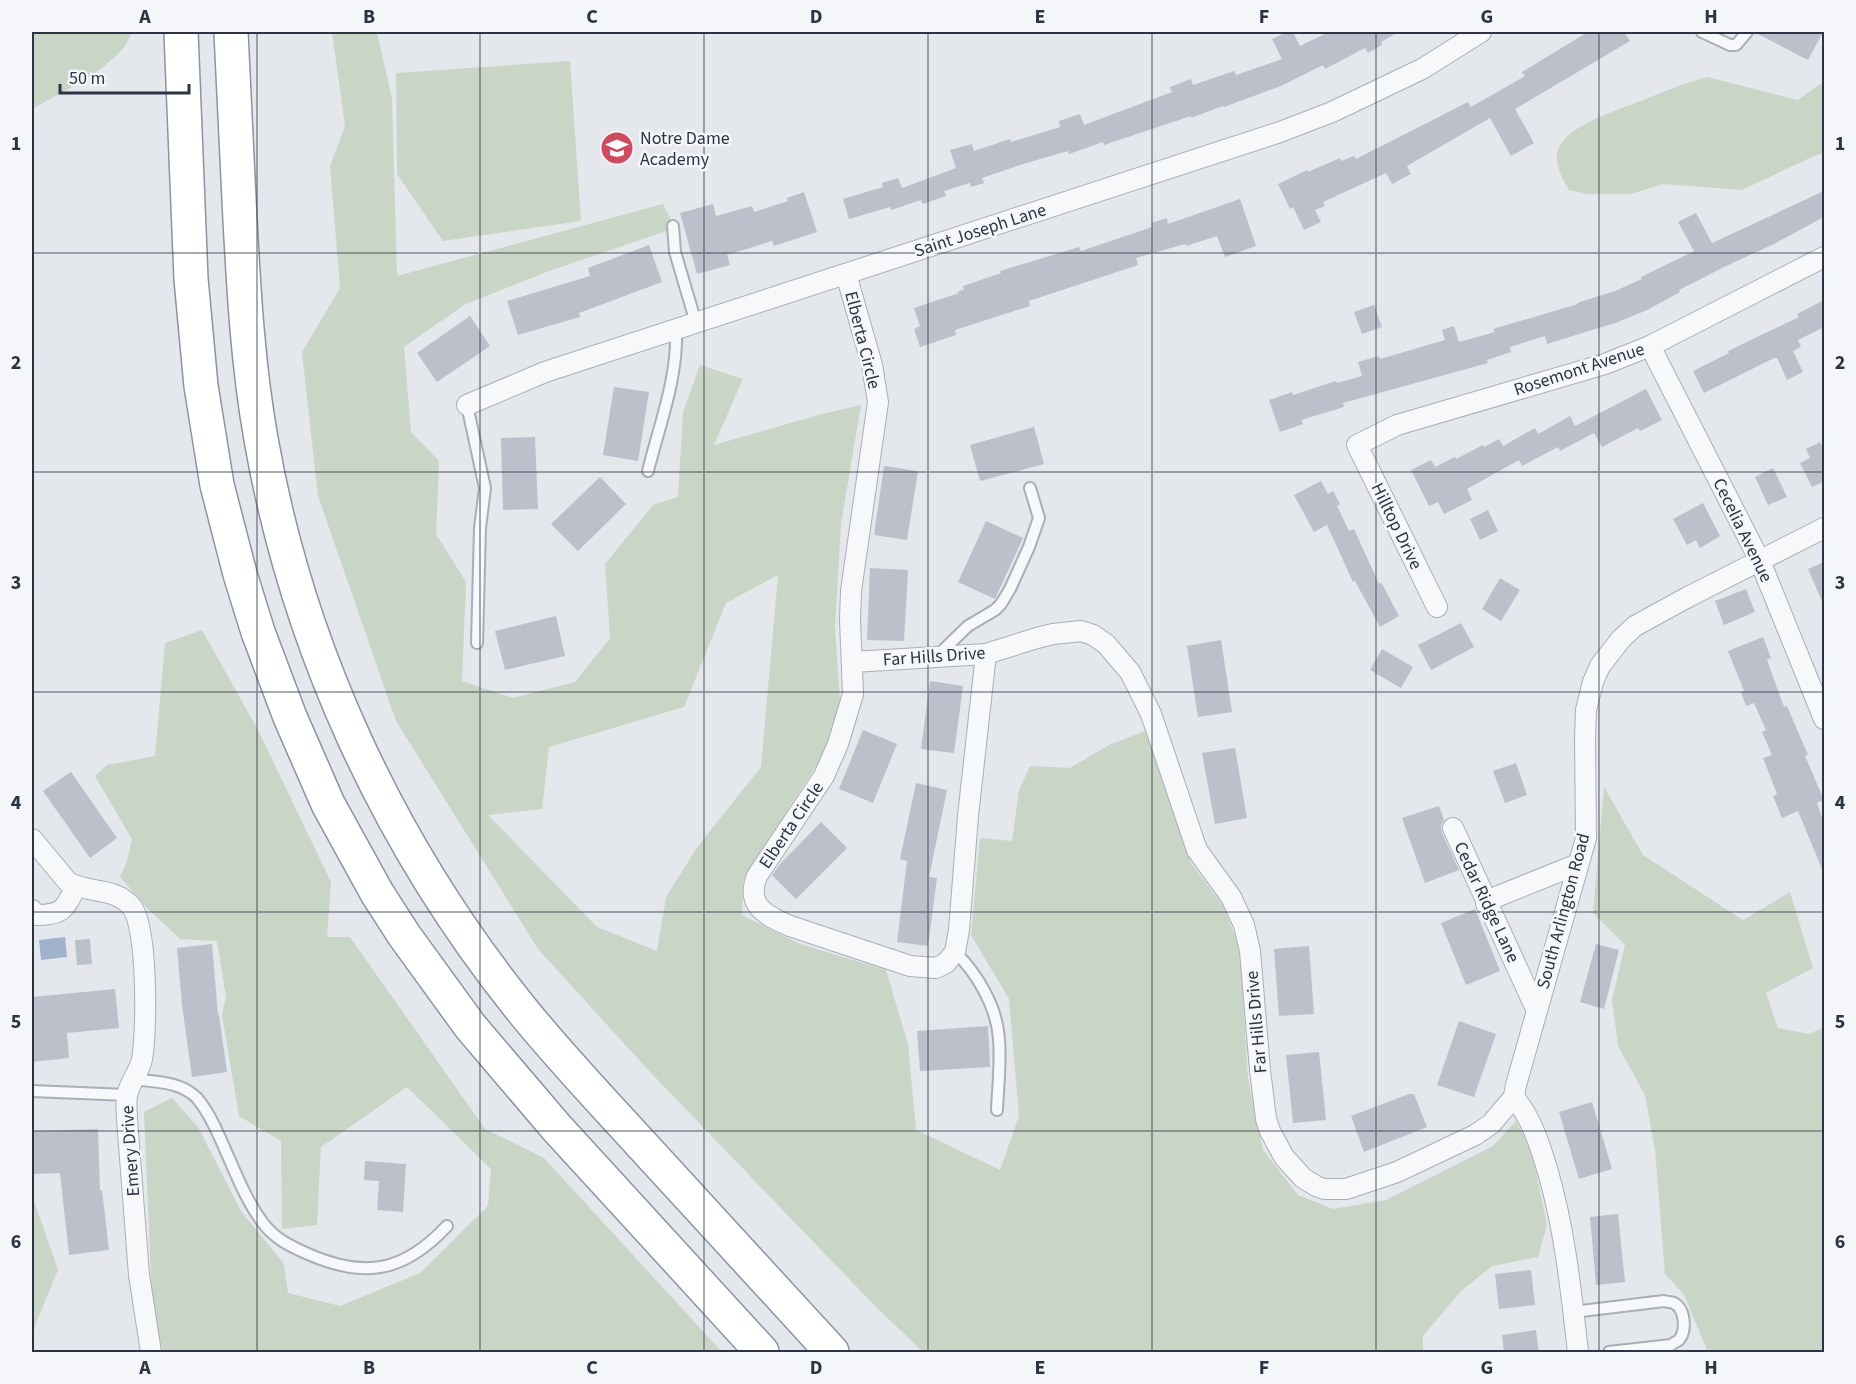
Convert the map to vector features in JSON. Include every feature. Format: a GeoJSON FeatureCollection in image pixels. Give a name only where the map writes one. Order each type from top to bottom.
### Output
{"type":"FeatureCollection","features":[{"type":"Feature","properties":{"kind":"highway"},"geometry":{"type":"LineString","coordinates":[[181,32],[191,279],[201,386],[218,485],[240,574],[258,632],[290,717],[328,804],[377,893],[404,935],[470,1026],[556,1127],[762,1353]]}},
{"type":"Feature","properties":{"kind":"highway"},"geometry":{"type":"LineString","coordinates":[[231,32],[245,315],[261,440],[288,559],[305,615],[339,704],[377,786],[420,866],[469,940],[511,996],[591,1089],[832,1353]]}},
{"type":"Feature","properties":{"kind":"street","name":"Saint Joseph Lane"},"geometry":{"type":"LineString","coordinates":[[467,405],[545,372],[1280,132],[1332,112],[1422,69],[1481,32]]}},
{"type":"Feature","properties":{"kind":"street","name":"Rosemont Avenue"},"geometry":{"type":"LineString","coordinates":[[1357,445],[1397,425],[1605,364],[1650,346],[1824,258]]}},
{"type":"Feature","properties":{"kind":"street","name":"Elberta Circle"},"geometry":{"type":"LineString","coordinates":[[846,274],[872,365],[878,402],[851,591],[853,694],[838,744],[824,776],[757,876],[753,885],[755,902],[772,918],[790,926],[910,966],[936,968],[946,963],[955,952]]}},
{"type":"Feature","properties":{"kind":"street","name":"Cecelia Avenue"},"geometry":{"type":"LineString","coordinates":[[1650,346],[1760,561],[1824,719]]}},
{"type":"Feature","properties":{"kind":"street","name":"Hilltop Drive"},"geometry":{"type":"LineString","coordinates":[[1357,445],[1437,607]]}},
{"type":"Feature","properties":{"kind":"street","name":"South Arlington Road"},"geometry":{"type":"LineString","coordinates":[[1514,1097],[1536,1009],[1586,838],[1586,710],[1593,682],[1600,666],[1621,639],[1635,626],[1824,528]]}},
{"type":"Feature","properties":{"kind":"street","name":"Far Hills Drive"},"geometry":{"type":"LineString","coordinates":[[853,662],[987,654],[1053,634],[1082,631],[1106,644],[1130,672],[1151,714],[1197,850],[1232,897],[1244,925],[1250,951],[1266,1119],[1284,1157],[1303,1178],[1324,1189],[1346,1189],[1396,1172],[1475,1135],[1491,1124],[1514,1097]]}},
{"type":"Feature","properties":{"kind":"street"},"geometry":{"type":"LineString","coordinates":[[955,952],[987,654]]}},
{"type":"Feature","properties":{"kind":"street","name":"Cedar Ridge Lane"},"geometry":{"type":"LineString","coordinates":[[1453,828],[1536,1009]]}},
{"type":"Feature","properties":{"kind":"street"},"geometry":{"type":"LineString","coordinates":[[32,838],[68,882],[76,886],[63,909],[54,915],[36,915],[32,910]]}},
{"type":"Feature","properties":{"kind":"street"},"geometry":{"type":"LineString","coordinates":[[1486,904],[1496,897],[1578,864]]}},
{"type":"Feature","properties":{"kind":"street","name":"Emery Drive"},"geometry":{"type":"LineString","coordinates":[[76,886],[116,894],[131,906],[138,916],[144,961],[145,1041],[142,1061],[130,1087],[127,1119],[139,1275],[151,1353]]}},
{"type":"Feature","properties":{"kind":"street"},"geometry":{"type":"LineString","coordinates":[[1514,1097],[1525,1111],[1539,1142],[1556,1201],[1565,1247],[1578,1353]]}},
{"type":"Feature","properties":{"kind":"lane"},"geometry":{"type":"LineString","coordinates":[[1702,32],[1730,45],[1736,45],[1747,32]]}},
{"type":"Feature","properties":{"kind":"lane"},"geometry":{"type":"LineString","coordinates":[[673,226],[675,252],[696,323]]}},
{"type":"Feature","properties":{"kind":"lane"},"geometry":{"type":"LineString","coordinates":[[648,471],[672,379],[677,347],[676,330]]}},
{"type":"Feature","properties":{"kind":"lane"},"geometry":{"type":"LineString","coordinates":[[467,405],[485,488],[480,528],[477,644]]}},
{"type":"Feature","properties":{"kind":"lane"},"geometry":{"type":"LineString","coordinates":[[936,657],[968,626],[995,610],[1010,590],[1039,518],[1030,488]]}},
{"type":"Feature","properties":{"kind":"lane"},"geometry":{"type":"LineString","coordinates":[[955,952],[968,964],[988,998],[996,1023],[999,1039],[997,1110]]}},
{"type":"Feature","properties":{"kind":"lane"},"geometry":{"type":"LineString","coordinates":[[32,1091],[171,1083],[184,1089],[196,1098],[211,1118],[249,1199],[263,1223],[277,1238],[290,1246],[331,1264],[374,1268],[392,1264],[410,1257],[430,1244],[447,1226]]}},
{"type":"Feature","properties":{"kind":"lane"},"geometry":{"type":"LineString","coordinates":[[1573,1312],[1664,1301],[1673,1303],[1680,1309],[1683,1330],[1679,1340],[1671,1345],[1609,1353]]}},
{"type":"Feature","properties":{"kind":"green space"},"geometry":{"type":"Polygon","coordinates":[[[32,32],[132,32],[126,44],[104,66],[32,109],[32,32]]]}},
{"type":"Feature","properties":{"kind":"green space"},"geometry":{"type":"Polygon","coordinates":[[[332,32],[377,32],[392,99],[397,276],[663,204],[675,228],[549,271],[464,305],[404,347],[411,432],[439,461],[436,534],[466,582],[462,681],[513,698],[575,682],[610,638],[605,564],[653,505],[678,497],[683,412],[700,365],[743,379],[714,445],[861,405],[841,524],[835,628],[840,701],[823,755],[743,881],[742,915],[800,944],[886,970],[908,1044],[916,1130],[1000,1170],[1019,1116],[1009,999],[971,935],[980,838],[1012,841],[1019,790],[1030,766],[1070,768],[1109,745],[1148,730],[1191,863],[1223,906],[1240,948],[1248,1078],[1263,1150],[1298,1195],[1333,1209],[1386,1200],[1493,1146],[1516,1121],[1532,1152],[1547,1225],[1538,1257],[1492,1266],[1461,1291],[1423,1336],[1423,1352],[923,1352],[875,1306],[651,1073],[538,949],[396,721],[318,496],[302,352],[340,288],[330,166],[345,126],[332,32]],[[778,575],[726,603],[684,707],[549,747],[542,809],[488,815],[597,927],[657,951],[666,897],[698,846],[761,767],[778,575]]]}},
{"type":"Feature","properties":{"kind":"green space"},"geometry":{"type":"Polygon","coordinates":[[[570,61],[581,221],[443,241],[397,174],[396,73],[570,61]]]}},
{"type":"Feature","properties":{"kind":"green space"},"geometry":{"type":"Polygon","coordinates":[[[1707,77],[1798,100],[1824,81],[1824,153],[1742,190],[1663,184],[1631,194],[1588,194],[1569,190],[1560,174],[1557,160],[1560,146],[1567,137],[1603,115],[1707,77]]]}},
{"type":"Feature","properties":{"kind":"green space"},"geometry":{"type":"Polygon","coordinates":[[[202,630],[258,730],[331,882],[327,937],[350,937],[485,1129],[544,1158],[722,1352],[163,1352],[152,1302],[144,1112],[172,1098],[198,1127],[241,1211],[284,1264],[288,1293],[340,1306],[420,1273],[488,1206],[491,1169],[407,1087],[321,1147],[317,1225],[282,1229],[281,1141],[239,1116],[222,1015],[226,997],[217,941],[180,939],[148,909],[120,877],[127,861],[132,839],[95,776],[107,765],[155,756],[165,643],[202,630]]]}},
{"type":"Feature","properties":{"kind":"green space"},"geometry":{"type":"Polygon","coordinates":[[[1604,787],[1643,855],[1743,920],[1790,892],[1813,968],[1766,993],[1778,1028],[1809,1034],[1824,1027],[1824,1352],[1708,1352],[1684,1295],[1665,1274],[1655,1150],[1645,1095],[1618,1046],[1612,1000],[1625,945],[1593,913],[1604,787]]]}},
{"type":"Feature","properties":{"kind":"green space"},"geometry":{"type":"Polygon","coordinates":[[[32,1195],[58,1270],[32,1333],[32,1195]]]}},
{"type":"Feature","properties":{"kind":"water"},"geometry":{"type":"Polygon","coordinates":[[[65,937],[67,957],[41,960],[39,940],[65,937]]]}},
{"type":"Feature","properties":{"kind":"building"},"geometry":{"type":"Polygon","coordinates":[[[1287,32],[1293,32],[1300,46],[1329,32],[1398,32],[1368,53],[1365,48],[1325,69],[1323,65],[1281,86],[1224,107],[1104,145],[1103,142],[1069,154],[1068,151],[1023,164],[982,178],[984,183],[971,187],[970,183],[944,191],[946,196],[923,204],[921,200],[891,210],[890,207],[849,219],[843,199],[883,187],[882,183],[898,178],[902,188],[956,168],[950,150],[972,144],[974,151],[1010,139],[1011,142],[1060,127],[1059,121],[1080,114],[1084,125],[1172,92],[1170,87],[1191,79],[1193,85],[1234,71],[1236,75],[1282,59],[1272,39],[1287,32]]]}},
{"type":"Feature","properties":{"kind":"building"},"geometry":{"type":"Polygon","coordinates":[[[1588,32],[1624,32],[1630,41],[1515,109],[1534,143],[1511,156],[1490,118],[1407,166],[1411,174],[1392,184],[1386,173],[1323,202],[1325,206],[1315,210],[1321,222],[1304,230],[1293,207],[1290,209],[1278,184],[1340,158],[1341,161],[1354,156],[1356,159],[1468,102],[1471,107],[1525,76],[1522,72],[1588,32]]]}},
{"type":"Feature","properties":{"kind":"building"},"geometry":{"type":"Polygon","coordinates":[[[1754,32],[1823,32],[1808,60],[1754,32]]]}},
{"type":"Feature","properties":{"kind":"building"},"geometry":{"type":"Polygon","coordinates":[[[1824,191],[1824,217],[1679,290],[1680,292],[1647,310],[1618,322],[1547,344],[1545,336],[1510,347],[1511,352],[1487,360],[1488,363],[1343,403],[1344,407],[1301,420],[1303,424],[1280,432],[1269,400],[1292,392],[1293,395],[1336,381],[1337,383],[1362,376],[1358,362],[1379,356],[1380,359],[1445,340],[1442,330],[1454,326],[1459,342],[1615,291],[1694,251],[1678,222],[1696,213],[1712,243],[1824,191]]]}},
{"type":"Feature","properties":{"kind":"building"},"geometry":{"type":"Polygon","coordinates":[[[804,192],[817,232],[774,246],[772,241],[727,255],[730,265],[697,274],[680,213],[713,204],[716,216],[752,206],[754,212],[788,201],[787,198],[804,192]]]}},
{"type":"Feature","properties":{"kind":"building"},"geometry":{"type":"Polygon","coordinates":[[[1240,199],[1256,246],[1225,257],[1217,236],[1136,258],[1138,265],[1029,301],[1030,306],[955,330],[956,335],[920,347],[914,329],[920,326],[914,308],[959,293],[958,291],[964,290],[963,286],[1001,273],[1000,271],[1079,247],[1081,251],[1152,227],[1151,223],[1167,218],[1168,224],[1240,199]]]}},
{"type":"Feature","properties":{"kind":"building"},"geometry":{"type":"Polygon","coordinates":[[[649,245],[662,282],[579,313],[580,317],[518,335],[507,301],[590,276],[588,268],[649,245]]]}},
{"type":"Feature","properties":{"kind":"building"},"geometry":{"type":"Polygon","coordinates":[[[1824,300],[1824,327],[1798,340],[1801,347],[1793,351],[1803,372],[1787,380],[1777,358],[1774,358],[1704,393],[1693,371],[1729,353],[1728,351],[1799,317],[1797,314],[1824,300]]]}},
{"type":"Feature","properties":{"kind":"building"},"geometry":{"type":"Polygon","coordinates":[[[1374,305],[1382,327],[1362,334],[1354,312],[1374,305]]]}},
{"type":"Feature","properties":{"kind":"building"},"geometry":{"type":"Polygon","coordinates":[[[470,316],[490,346],[437,382],[417,353],[470,316]]]}},
{"type":"Feature","properties":{"kind":"building"},"geometry":{"type":"Polygon","coordinates":[[[614,387],[649,392],[638,461],[603,455],[614,387]]]}},
{"type":"Feature","properties":{"kind":"building"},"geometry":{"type":"Polygon","coordinates":[[[1646,389],[1662,420],[1640,431],[1638,428],[1602,447],[1594,433],[1560,451],[1558,447],[1522,466],[1519,460],[1467,489],[1472,500],[1444,514],[1438,502],[1429,506],[1411,470],[1431,460],[1435,467],[1499,439],[1503,446],[1535,428],[1538,434],[1570,416],[1575,426],[1646,389]]]}},
{"type":"Feature","properties":{"kind":"building"},"geometry":{"type":"Polygon","coordinates":[[[1034,427],[1044,464],[980,481],[970,445],[1034,427]]]}},
{"type":"Feature","properties":{"kind":"building"},"geometry":{"type":"Polygon","coordinates":[[[535,437],[538,509],[503,510],[501,438],[535,437]]]}},
{"type":"Feature","properties":{"kind":"building"},"geometry":{"type":"Polygon","coordinates":[[[1820,442],[1824,450],[1824,485],[1823,482],[1812,487],[1800,463],[1810,458],[1806,449],[1820,442]]]}},
{"type":"Feature","properties":{"kind":"building"},"geometry":{"type":"Polygon","coordinates":[[[884,466],[918,471],[907,540],[874,535],[884,466]]]}},
{"type":"Feature","properties":{"kind":"building"},"geometry":{"type":"Polygon","coordinates":[[[1773,468],[1787,497],[1768,505],[1755,477],[1773,468]]]}},
{"type":"Feature","properties":{"kind":"building"},"geometry":{"type":"Polygon","coordinates":[[[600,477],[626,504],[578,551],[551,524],[600,477]]]}},
{"type":"Feature","properties":{"kind":"building"},"geometry":{"type":"Polygon","coordinates":[[[1321,481],[1328,494],[1333,491],[1340,504],[1337,506],[1349,531],[1354,529],[1379,584],[1381,582],[1399,616],[1380,627],[1355,581],[1353,582],[1327,525],[1314,532],[1294,495],[1321,481]]]}},
{"type":"Feature","properties":{"kind":"building"},"geometry":{"type":"Polygon","coordinates":[[[1703,503],[1720,536],[1700,548],[1696,540],[1687,545],[1673,519],[1703,503]]]}},
{"type":"Feature","properties":{"kind":"building"},"geometry":{"type":"Polygon","coordinates":[[[1488,510],[1498,531],[1480,540],[1470,519],[1488,510]]]}},
{"type":"Feature","properties":{"kind":"building"},"geometry":{"type":"Polygon","coordinates":[[[986,521],[1023,538],[995,599],[958,582],[986,521]]]}},
{"type":"Feature","properties":{"kind":"building"},"geometry":{"type":"Polygon","coordinates":[[[1824,562],[1824,606],[1808,569],[1824,562]]]}},
{"type":"Feature","properties":{"kind":"building"},"geometry":{"type":"Polygon","coordinates":[[[870,568],[908,570],[904,641],[867,640],[870,568]]]}},
{"type":"Feature","properties":{"kind":"building"},"geometry":{"type":"Polygon","coordinates":[[[1500,578],[1520,590],[1501,621],[1482,609],[1500,578]]]}},
{"type":"Feature","properties":{"kind":"building"},"geometry":{"type":"Polygon","coordinates":[[[1746,589],[1755,612],[1724,625],[1715,601],[1746,589]]]}},
{"type":"Feature","properties":{"kind":"building"},"geometry":{"type":"Polygon","coordinates":[[[556,616],[565,656],[505,670],[495,631],[556,616]]]}},
{"type":"Feature","properties":{"kind":"building"},"geometry":{"type":"Polygon","coordinates":[[[1461,623],[1474,647],[1431,670],[1418,645],[1461,623]]]}},
{"type":"Feature","properties":{"kind":"building"},"geometry":{"type":"Polygon","coordinates":[[[1763,637],[1771,658],[1767,660],[1784,707],[1787,706],[1824,800],[1817,803],[1824,822],[1824,874],[1798,811],[1782,818],[1773,796],[1777,794],[1763,758],[1772,755],[1762,732],[1766,730],[1754,703],[1746,706],[1741,692],[1744,691],[1728,651],[1763,637]]]}},
{"type":"Feature","properties":{"kind":"building"},"geometry":{"type":"Polygon","coordinates":[[[1221,640],[1232,712],[1198,717],[1187,646],[1221,640]]]}},
{"type":"Feature","properties":{"kind":"building"},"geometry":{"type":"Polygon","coordinates":[[[1382,649],[1413,667],[1401,688],[1370,670],[1382,649]]]}},
{"type":"Feature","properties":{"kind":"building"},"geometry":{"type":"Polygon","coordinates":[[[930,681],[963,686],[954,753],[921,749],[930,681]]]}},
{"type":"Feature","properties":{"kind":"building"},"geometry":{"type":"Polygon","coordinates":[[[863,730],[897,744],[873,803],[839,789],[863,730]]]}},
{"type":"Feature","properties":{"kind":"building"},"geometry":{"type":"Polygon","coordinates":[[[1235,748],[1247,818],[1215,824],[1202,753],[1235,748]]]}},
{"type":"Feature","properties":{"kind":"building"},"geometry":{"type":"Polygon","coordinates":[[[1516,763],[1527,795],[1505,803],[1493,771],[1516,763]]]}},
{"type":"Feature","properties":{"kind":"building"},"geometry":{"type":"Polygon","coordinates":[[[71,772],[117,838],[90,858],[43,791],[71,772]]]}},
{"type":"Feature","properties":{"kind":"building"},"geometry":{"type":"Polygon","coordinates":[[[916,783],[947,790],[929,877],[937,878],[928,946],[897,942],[907,861],[900,859],[916,783]]]}},
{"type":"Feature","properties":{"kind":"building"},"geometry":{"type":"Polygon","coordinates":[[[1439,806],[1444,820],[1441,826],[1442,833],[1459,870],[1425,883],[1402,818],[1439,806]]]}},
{"type":"Feature","properties":{"kind":"building"},"geometry":{"type":"Polygon","coordinates":[[[821,822],[847,848],[796,899],[772,875],[821,822]]]}},
{"type":"Feature","properties":{"kind":"building"},"geometry":{"type":"Polygon","coordinates":[[[1475,909],[1500,971],[1466,985],[1441,923],[1475,909]]]}},
{"type":"Feature","properties":{"kind":"building"},"geometry":{"type":"Polygon","coordinates":[[[90,939],[92,964],[77,965],[75,940],[90,939]]]}},
{"type":"Feature","properties":{"kind":"building"},"geometry":{"type":"Polygon","coordinates":[[[212,944],[218,1015],[227,1072],[192,1077],[177,948],[212,944]]]}},
{"type":"Feature","properties":{"kind":"building"},"geometry":{"type":"Polygon","coordinates":[[[1596,944],[1619,950],[1604,1009],[1580,1002],[1596,944]]]}},
{"type":"Feature","properties":{"kind":"building"},"geometry":{"type":"Polygon","coordinates":[[[1309,946],[1314,1014],[1279,1016],[1274,949],[1309,946]]]}},
{"type":"Feature","properties":{"kind":"building"},"geometry":{"type":"Polygon","coordinates":[[[115,989],[119,1028],[67,1033],[69,1058],[32,1062],[32,1026],[34,1026],[32,997],[115,989]]]}},
{"type":"Feature","properties":{"kind":"building"},"geometry":{"type":"Polygon","coordinates":[[[1459,1021],[1496,1034],[1474,1097],[1437,1085],[1459,1021]]]}},
{"type":"Feature","properties":{"kind":"building"},"geometry":{"type":"Polygon","coordinates":[[[988,1026],[990,1067],[920,1071],[917,1031],[988,1026]]]}},
{"type":"Feature","properties":{"kind":"building"},"geometry":{"type":"Polygon","coordinates":[[[1319,1052],[1326,1120],[1293,1123],[1286,1055],[1319,1052]]]}},
{"type":"Feature","properties":{"kind":"building"},"geometry":{"type":"Polygon","coordinates":[[[1414,1094],[1427,1127],[1364,1152],[1351,1116],[1414,1094]]]}},
{"type":"Feature","properties":{"kind":"building"},"geometry":{"type":"Polygon","coordinates":[[[1592,1102],[1612,1169],[1579,1179],[1559,1112],[1592,1102]]]}},
{"type":"Feature","properties":{"kind":"building"},"geometry":{"type":"Polygon","coordinates":[[[98,1129],[100,1191],[102,1190],[109,1250],[69,1255],[60,1173],[32,1174],[32,1131],[98,1129]]]}},
{"type":"Feature","properties":{"kind":"building"},"geometry":{"type":"Polygon","coordinates":[[[365,1161],[406,1164],[403,1212],[377,1210],[379,1181],[364,1180],[365,1161]]]}},
{"type":"Feature","properties":{"kind":"building"},"geometry":{"type":"Polygon","coordinates":[[[1618,1214],[1625,1282],[1596,1285],[1590,1217],[1618,1214]]]}},
{"type":"Feature","properties":{"kind":"building"},"geometry":{"type":"Polygon","coordinates":[[[1531,1270],[1535,1305],[1499,1309],[1495,1274],[1531,1270]]]}},
{"type":"Feature","properties":{"kind":"building"},"geometry":{"type":"Polygon","coordinates":[[[1536,1330],[1539,1353],[1504,1353],[1502,1335],[1536,1330]]]}},
{"type":"Feature","properties":{"kind":"place","name":"Notre Dame Academy"},"geometry":{"type":"Point","coordinates":[617,148]}}]}
